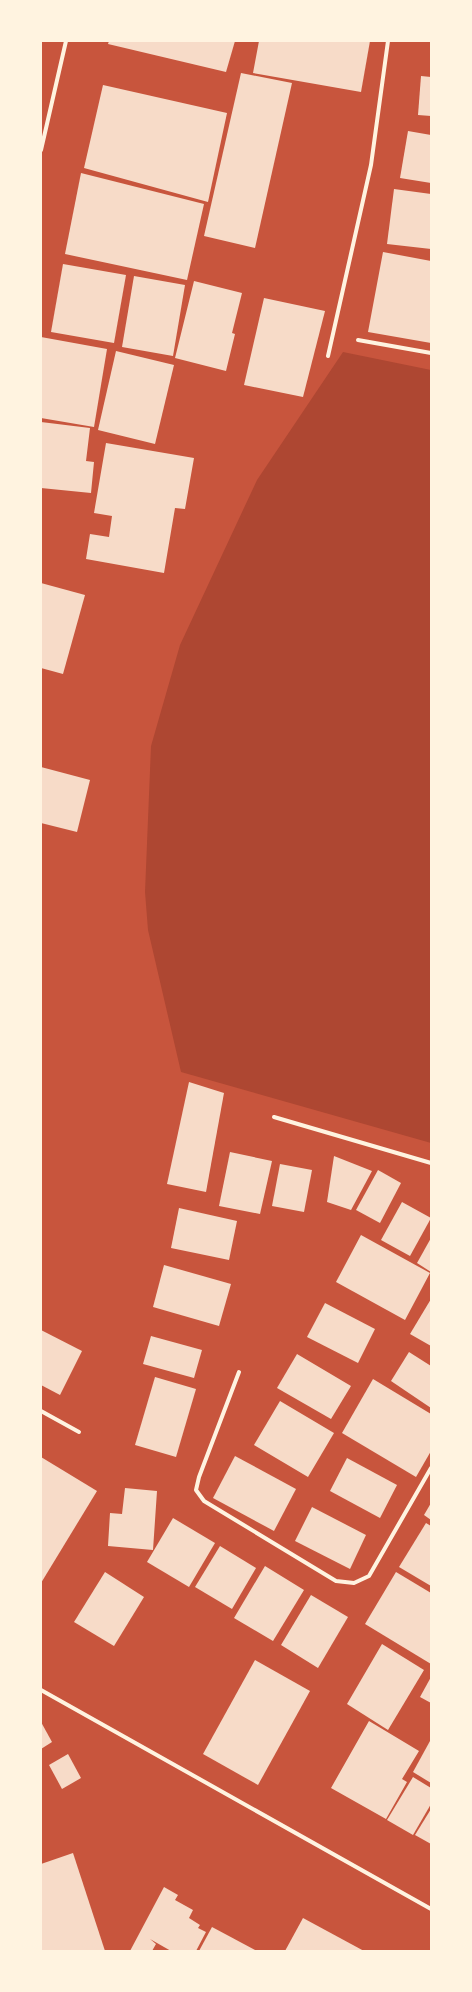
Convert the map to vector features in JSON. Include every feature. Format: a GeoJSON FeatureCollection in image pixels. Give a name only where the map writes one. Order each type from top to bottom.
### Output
{"type":"FeatureCollection","features":[{"type":"Feature","properties":{"kind":"street"},"geometry":{"type":"LineString","coordinates":[[41,150],[66,41]]}},
{"type":"Feature","properties":{"kind":"street"},"geometry":{"type":"LineString","coordinates":[[328,356],[371,165],[388,41]]}},
{"type":"Feature","properties":{"kind":"street"},"geometry":{"type":"LineString","coordinates":[[358,340],[431,353]]}},
{"type":"Feature","properties":{"kind":"street"},"geometry":{"type":"LineString","coordinates":[[274,1117],[431,1163]]}},
{"type":"Feature","properties":{"kind":"street"},"geometry":{"type":"LineString","coordinates":[[239,1372],[198,1477],[196,1490],[204,1501],[336,1582],[354,1583],[369,1576],[431,1468]]}},
{"type":"Feature","properties":{"kind":"street"},"geometry":{"type":"LineString","coordinates":[[41,1411],[79,1432]]}},
{"type":"Feature","properties":{"kind":"street"},"geometry":{"type":"LineString","coordinates":[[41,1690],[431,1909]]}},
{"type":"Feature","properties":{"kind":"shaded area"},"geometry":{"type":"Polygon","coordinates":[[[343,352],[431,370],[431,1143],[181,1072],[148,930],[145,892],[151,746],[180,645],[257,480],[343,352]]]}},
{"type":"Feature","properties":{"kind":"building"},"geometry":{"type":"Polygon","coordinates":[[[109,41],[235,41],[226,72],[108,44],[109,41]]]}},
{"type":"Feature","properties":{"kind":"building"},"geometry":{"type":"Polygon","coordinates":[[[259,41],[370,41],[361,92],[253,73],[259,41]]]}},
{"type":"Feature","properties":{"kind":"building"},"geometry":{"type":"Polygon","coordinates":[[[241,73],[292,83],[255,248],[204,236],[241,73]]]}},
{"type":"Feature","properties":{"kind":"building"},"geometry":{"type":"Polygon","coordinates":[[[421,76],[431,77],[431,116],[418,115],[421,76]]]}},
{"type":"Feature","properties":{"kind":"building"},"geometry":{"type":"Polygon","coordinates":[[[103,85],[227,113],[208,202],[84,168],[103,85]]]}},
{"type":"Feature","properties":{"kind":"building"},"geometry":{"type":"Polygon","coordinates":[[[408,131],[431,135],[431,183],[400,178],[408,131]]]}},
{"type":"Feature","properties":{"kind":"building"},"geometry":{"type":"Polygon","coordinates":[[[81,173],[204,204],[187,280],[65,254],[81,173]]]}},
{"type":"Feature","properties":{"kind":"building"},"geometry":{"type":"Polygon","coordinates":[[[394,189],[431,194],[431,249],[387,244],[394,189]]]}},
{"type":"Feature","properties":{"kind":"building"},"geometry":{"type":"Polygon","coordinates":[[[383,252],[431,261],[431,343],[368,332],[383,252]]]}},
{"type":"Feature","properties":{"kind":"building"},"geometry":{"type":"Polygon","coordinates":[[[63,264],[126,275],[114,343],[51,332],[63,264]]]}},
{"type":"Feature","properties":{"kind":"building"},"geometry":{"type":"Polygon","coordinates":[[[134,276],[185,285],[173,356],[122,347],[134,276]]]}},
{"type":"Feature","properties":{"kind":"building"},"geometry":{"type":"Polygon","coordinates":[[[194,281],[242,293],[232,333],[235,334],[226,371],[175,358],[194,281]]]}},
{"type":"Feature","properties":{"kind":"building"},"geometry":{"type":"Polygon","coordinates":[[[264,298],[325,311],[303,397],[244,385],[264,298]]]}},
{"type":"Feature","properties":{"kind":"building"},"geometry":{"type":"Polygon","coordinates":[[[41,337],[107,349],[94,427],[41,418],[41,337]]]}},
{"type":"Feature","properties":{"kind":"building"},"geometry":{"type":"Polygon","coordinates":[[[116,351],[174,365],[155,444],[98,430],[116,351]]]}},
{"type":"Feature","properties":{"kind":"building"},"geometry":{"type":"Polygon","coordinates":[[[41,422],[90,428],[86,461],[94,462],[91,493],[41,488],[41,422]]]}},
{"type":"Feature","properties":{"kind":"building"},"geometry":{"type":"Polygon","coordinates":[[[106,443],[194,458],[185,509],[175,508],[164,573],[86,559],[90,534],[109,537],[112,516],[94,513],[106,443]]]}},
{"type":"Feature","properties":{"kind":"building"},"geometry":{"type":"Polygon","coordinates":[[[41,583],[85,595],[63,674],[41,668],[41,583]]]}},
{"type":"Feature","properties":{"kind":"building"},"geometry":{"type":"Polygon","coordinates":[[[41,767],[90,780],[77,832],[41,823],[41,767]]]}},
{"type":"Feature","properties":{"kind":"building"},"geometry":{"type":"Polygon","coordinates":[[[189,1082],[224,1093],[206,1192],[167,1184],[189,1082]]]}},
{"type":"Feature","properties":{"kind":"building"},"geometry":{"type":"Polygon","coordinates":[[[230,1152],[272,1161],[260,1214],[219,1206],[230,1152]]]}},
{"type":"Feature","properties":{"kind":"building"},"geometry":{"type":"Polygon","coordinates":[[[334,1156],[372,1171],[351,1210],[327,1202],[334,1156]]]}},
{"type":"Feature","properties":{"kind":"building"},"geometry":{"type":"Polygon","coordinates":[[[280,1164],[312,1170],[304,1212],[272,1206],[280,1164]]]}},
{"type":"Feature","properties":{"kind":"building"},"geometry":{"type":"Polygon","coordinates":[[[378,1170],[401,1183],[380,1223],[356,1210],[378,1170]]]}},
{"type":"Feature","properties":{"kind":"building"},"geometry":{"type":"Polygon","coordinates":[[[402,1202],[431,1218],[410,1256],[381,1240],[402,1202]]]}},
{"type":"Feature","properties":{"kind":"building"},"geometry":{"type":"Polygon","coordinates":[[[179,1208],[237,1221],[229,1260],[171,1248],[179,1208]]]}},
{"type":"Feature","properties":{"kind":"building"},"geometry":{"type":"Polygon","coordinates":[[[361,1235],[430,1273],[405,1320],[336,1282],[361,1235]]]}},
{"type":"Feature","properties":{"kind":"building"},"geometry":{"type":"Polygon","coordinates":[[[431,1238],[431,1272],[417,1263],[431,1238]]]}},
{"type":"Feature","properties":{"kind":"building"},"geometry":{"type":"Polygon","coordinates":[[[164,1265],[231,1284],[219,1326],[153,1307],[164,1265]]]}},
{"type":"Feature","properties":{"kind":"building"},"geometry":{"type":"Polygon","coordinates":[[[431,1299],[431,1346],[410,1334],[431,1299]]]}},
{"type":"Feature","properties":{"kind":"building"},"geometry":{"type":"Polygon","coordinates":[[[325,1303],[375,1329],[358,1363],[307,1337],[325,1303]]]}},
{"type":"Feature","properties":{"kind":"building"},"geometry":{"type":"Polygon","coordinates":[[[41,1330],[82,1351],[60,1395],[41,1385],[41,1330]]]}},
{"type":"Feature","properties":{"kind":"building"},"geometry":{"type":"Polygon","coordinates":[[[151,1336],[202,1350],[194,1378],[143,1364],[151,1336]]]}},
{"type":"Feature","properties":{"kind":"building"},"geometry":{"type":"Polygon","coordinates":[[[409,1352],[431,1366],[431,1408],[391,1381],[409,1352]]]}},
{"type":"Feature","properties":{"kind":"building"},"geometry":{"type":"Polygon","coordinates":[[[297,1354],[351,1386],[331,1419],[277,1388],[297,1354]]]}},
{"type":"Feature","properties":{"kind":"building"},"geometry":{"type":"Polygon","coordinates":[[[155,1377],[196,1389],[176,1457],[135,1445],[155,1377]]]}},
{"type":"Feature","properties":{"kind":"building"},"geometry":{"type":"Polygon","coordinates":[[[373,1379],[431,1414],[431,1451],[416,1477],[342,1433],[373,1379]]]}},
{"type":"Feature","properties":{"kind":"building"},"geometry":{"type":"Polygon","coordinates":[[[280,1401],[334,1433],[308,1477],[254,1445],[280,1401]]]}},
{"type":"Feature","properties":{"kind":"building"},"geometry":{"type":"Polygon","coordinates":[[[235,1456],[296,1489],[274,1531],[213,1498],[235,1456]]]}},
{"type":"Feature","properties":{"kind":"building"},"geometry":{"type":"Polygon","coordinates":[[[41,1457],[97,1491],[41,1583],[41,1457]]]}},
{"type":"Feature","properties":{"kind":"building"},"geometry":{"type":"Polygon","coordinates":[[[347,1458],[397,1485],[380,1518],[330,1491],[347,1458]]]}},
{"type":"Feature","properties":{"kind":"building"},"geometry":{"type":"Polygon","coordinates":[[[125,1488],[157,1491],[153,1550],[108,1546],[110,1513],[122,1514],[125,1488]]]}},
{"type":"Feature","properties":{"kind":"building"},"geometry":{"type":"Polygon","coordinates":[[[431,1503],[431,1520],[424,1515],[431,1503]]]}},
{"type":"Feature","properties":{"kind":"building"},"geometry":{"type":"Polygon","coordinates":[[[312,1507],[366,1535],[350,1569],[295,1541],[312,1507]]]}},
{"type":"Feature","properties":{"kind":"building"},"geometry":{"type":"Polygon","coordinates":[[[173,1518],[215,1543],[189,1587],[147,1562],[173,1518]]]}},
{"type":"Feature","properties":{"kind":"building"},"geometry":{"type":"Polygon","coordinates":[[[426,1523],[431,1526],[431,1586],[399,1567],[426,1523]]]}},
{"type":"Feature","properties":{"kind":"building"},"geometry":{"type":"Polygon","coordinates":[[[220,1546],[256,1568],[232,1609],[195,1587],[220,1546]]]}},
{"type":"Feature","properties":{"kind":"building"},"geometry":{"type":"Polygon","coordinates":[[[265,1566],[304,1590],[273,1641],[234,1618],[265,1566]]]}},
{"type":"Feature","properties":{"kind":"building"},"geometry":{"type":"Polygon","coordinates":[[[105,1572],[144,1597],[114,1646],[74,1622],[105,1572]]]}},
{"type":"Feature","properties":{"kind":"building"},"geometry":{"type":"Polygon","coordinates":[[[396,1572],[431,1593],[431,1664],[365,1624],[396,1572]]]}},
{"type":"Feature","properties":{"kind":"building"},"geometry":{"type":"Polygon","coordinates":[[[311,1595],[348,1617],[318,1668],[281,1645],[311,1595]]]}},
{"type":"Feature","properties":{"kind":"building"},"geometry":{"type":"Polygon","coordinates":[[[382,1644],[424,1670],[388,1730],[347,1704],[382,1644]]]}},
{"type":"Feature","properties":{"kind":"building"},"geometry":{"type":"Polygon","coordinates":[[[255,1660],[310,1691],[258,1785],[203,1754],[255,1660]]]}},
{"type":"Feature","properties":{"kind":"building"},"geometry":{"type":"Polygon","coordinates":[[[431,1677],[431,1703],[420,1697],[431,1677]]]}},
{"type":"Feature","properties":{"kind":"building"},"geometry":{"type":"Polygon","coordinates":[[[369,1721],[419,1751],[402,1779],[407,1782],[386,1819],[331,1788],[369,1721]]]}},
{"type":"Feature","properties":{"kind":"building"},"geometry":{"type":"Polygon","coordinates":[[[41,1722],[52,1742],[41,1749],[41,1722]]]}},
{"type":"Feature","properties":{"kind":"building"},"geometry":{"type":"Polygon","coordinates":[[[430,1741],[431,1742],[431,1783],[413,1772],[430,1741]]]}},
{"type":"Feature","properties":{"kind":"building"},"geometry":{"type":"Polygon","coordinates":[[[68,1754],[81,1778],[62,1789],[49,1765],[68,1754]]]}},
{"type":"Feature","properties":{"kind":"building"},"geometry":{"type":"Polygon","coordinates":[[[413,1777],[431,1788],[431,1804],[413,1835],[387,1820],[413,1777]]]}},
{"type":"Feature","properties":{"kind":"building"},"geometry":{"type":"Polygon","coordinates":[[[431,1809],[431,1844],[415,1835],[431,1809]]]}},
{"type":"Feature","properties":{"kind":"building"},"geometry":{"type":"Polygon","coordinates":[[[73,1853],[105,1951],[41,1951],[41,1864],[73,1853]]]}},
{"type":"Feature","properties":{"kind":"building"},"geometry":{"type":"Polygon","coordinates":[[[164,1887],[178,1895],[175,1900],[193,1910],[189,1918],[200,1925],[198,1928],[206,1932],[196,1951],[171,1951],[150,1939],[156,1944],[152,1951],[130,1951],[164,1887]]]}},
{"type":"Feature","properties":{"kind":"building"},"geometry":{"type":"Polygon","coordinates":[[[303,1918],[364,1951],[285,1951],[303,1918]]]}},
{"type":"Feature","properties":{"kind":"building"},"geometry":{"type":"Polygon","coordinates":[[[212,1927],[257,1951],[199,1951],[212,1927]]]}}]}
